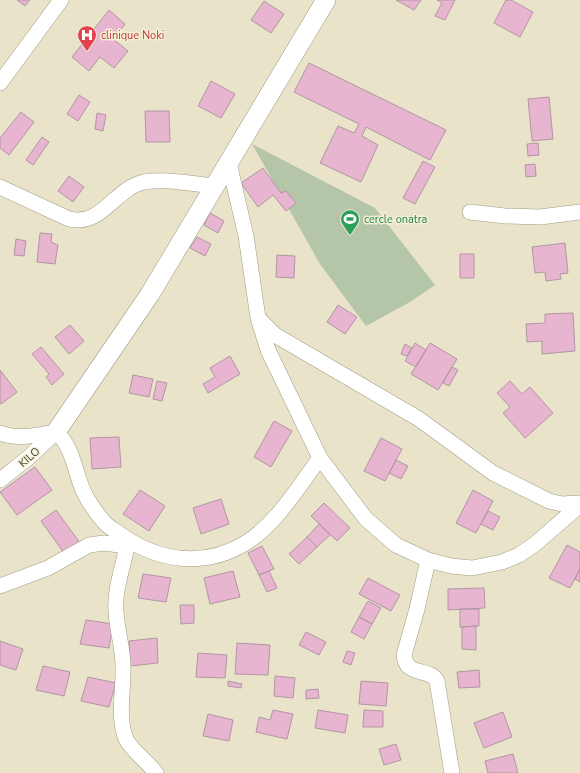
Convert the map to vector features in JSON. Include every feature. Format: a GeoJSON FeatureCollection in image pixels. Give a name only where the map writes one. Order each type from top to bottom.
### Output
{"type":"FeatureCollection","features":[{"type":"Feature","properties":{"kind":"street"},"geometry":{"type":"LineString","coordinates":[[0,82],[61,0]]}},
{"type":"Feature","properties":{"kind":"street"},"geometry":{"type":"LineString","coordinates":[[0,433],[32,436],[56,432],[150,294],[326,0]]}},
{"type":"Feature","properties":{"kind":"street"},"geometry":{"type":"LineString","coordinates":[[229,163],[246,236],[258,318],[268,350],[320,458],[366,518],[396,544],[428,560],[451,566],[472,568],[502,562],[519,555],[536,544],[580,504]]}},
{"type":"Feature","properties":{"kind":"street"},"geometry":{"type":"LineString","coordinates":[[0,187],[70,219],[79,221],[95,216],[135,185],[143,182],[173,182],[214,186]]}},
{"type":"Feature","properties":{"kind":"street"},"geometry":{"type":"LineString","coordinates":[[470,212],[505,216],[540,217],[580,212]]}},
{"type":"Feature","properties":{"kind":"street"},"geometry":{"type":"LineString","coordinates":[[258,318],[275,335],[419,419],[494,473],[549,501],[562,504],[580,504]]}},
{"type":"Feature","properties":{"kind":"street"},"geometry":{"type":"LineString","coordinates":[[56,432],[68,447],[87,498],[106,524],[126,542],[175,559],[202,558],[225,553],[244,544],[272,522],[320,458]]}},
{"type":"Feature","properties":{"kind":"street","name":"KILO"},"geometry":{"type":"LineString","coordinates":[[0,480],[28,458],[56,432]]}},
{"type":"Feature","properties":{"kind":"street"},"geometry":{"type":"LineString","coordinates":[[0,586],[48,568],[89,544],[126,542]]}},
{"type":"Feature","properties":{"kind":"street"},"geometry":{"type":"LineString","coordinates":[[126,542],[117,594],[116,612],[123,666],[122,710],[124,731],[126,739],[132,747],[146,760],[156,773]]}},
{"type":"Feature","properties":{"kind":"street"},"geometry":{"type":"LineString","coordinates":[[428,560],[417,609],[404,655],[405,662],[408,666],[416,671],[432,675],[437,681],[452,773]]}},
{"type":"Feature","properties":{"kind":"green space","name":"cercle onatra"},"geometry":{"type":"Polygon","coordinates":[[[252,144],[375,208],[435,285],[410,302],[366,326],[320,264],[252,144]]]}},
{"type":"Feature","properties":{"kind":"building"},"geometry":{"type":"Polygon","coordinates":[[[17,0],[30,0],[25,6],[17,0]]]}},
{"type":"Feature","properties":{"kind":"building"},"geometry":{"type":"Polygon","coordinates":[[[396,0],[421,0],[414,10],[396,0]]]}},
{"type":"Feature","properties":{"kind":"building"},"geometry":{"type":"Polygon","coordinates":[[[437,0],[455,0],[445,20],[435,16],[442,3],[437,0]]]}},
{"type":"Feature","properties":{"kind":"building"},"geometry":{"type":"Polygon","coordinates":[[[506,0],[511,0],[533,12],[520,37],[494,23],[506,0]]]}},
{"type":"Feature","properties":{"kind":"building"},"geometry":{"type":"Polygon","coordinates":[[[264,1],[284,14],[271,33],[251,20],[264,1]]]}},
{"type":"Feature","properties":{"kind":"building","name":"clinique Noki"},"geometry":{"type":"Polygon","coordinates":[[[109,10],[125,24],[113,39],[128,51],[114,68],[100,57],[89,71],[72,57],[109,10]]]}},
{"type":"Feature","properties":{"kind":"building"},"geometry":{"type":"Polygon","coordinates":[[[309,63],[446,130],[430,160],[366,127],[362,136],[378,145],[361,182],[320,163],[338,126],[354,133],[359,124],[294,92],[309,63]]]}},
{"type":"Feature","properties":{"kind":"building"},"geometry":{"type":"Polygon","coordinates":[[[211,81],[235,94],[221,118],[198,106],[211,81]]]}},
{"type":"Feature","properties":{"kind":"building"},"geometry":{"type":"Polygon","coordinates":[[[79,95],[90,102],[78,121],[67,114],[79,95]]]}},
{"type":"Feature","properties":{"kind":"building"},"geometry":{"type":"Polygon","coordinates":[[[549,97],[553,139],[532,141],[528,99],[549,97]]]}},
{"type":"Feature","properties":{"kind":"building"},"geometry":{"type":"Polygon","coordinates":[[[145,111],[169,111],[170,142],[146,142],[145,111]]]}},
{"type":"Feature","properties":{"kind":"building"},"geometry":{"type":"Polygon","coordinates":[[[21,112],[34,122],[9,155],[0,148],[0,138],[21,112]]]}},
{"type":"Feature","properties":{"kind":"building"},"geometry":{"type":"Polygon","coordinates":[[[97,113],[106,115],[103,131],[95,129],[97,113]]]}},
{"type":"Feature","properties":{"kind":"building"},"geometry":{"type":"Polygon","coordinates":[[[42,137],[49,142],[33,165],[26,160],[42,137]]]}},
{"type":"Feature","properties":{"kind":"building"},"geometry":{"type":"Polygon","coordinates":[[[538,143],[539,155],[528,156],[527,144],[538,143]]]}},
{"type":"Feature","properties":{"kind":"building"},"geometry":{"type":"Polygon","coordinates":[[[423,161],[435,167],[415,204],[403,198],[423,161]]]}},
{"type":"Feature","properties":{"kind":"building"},"geometry":{"type":"Polygon","coordinates":[[[535,164],[536,176],[526,177],[525,165],[535,164]]]}},
{"type":"Feature","properties":{"kind":"building"},"geometry":{"type":"Polygon","coordinates":[[[263,168],[281,193],[286,191],[296,203],[286,211],[273,195],[258,207],[241,183],[263,168]]]}},
{"type":"Feature","properties":{"kind":"building"},"geometry":{"type":"Polygon","coordinates":[[[69,176],[84,187],[73,202],[58,191],[69,176]]]}},
{"type":"Feature","properties":{"kind":"building"},"geometry":{"type":"Polygon","coordinates":[[[210,213],[224,221],[218,233],[204,225],[210,213]]]}},
{"type":"Feature","properties":{"kind":"building"},"geometry":{"type":"Polygon","coordinates":[[[40,233],[52,234],[51,242],[58,245],[55,264],[37,262],[40,233]]]}},
{"type":"Feature","properties":{"kind":"building"},"geometry":{"type":"Polygon","coordinates":[[[197,237],[211,244],[205,256],[190,248],[197,237]]]}},
{"type":"Feature","properties":{"kind":"building"},"geometry":{"type":"Polygon","coordinates":[[[16,239],[26,241],[24,256],[14,255],[16,239]]]}},
{"type":"Feature","properties":{"kind":"building"},"geometry":{"type":"Polygon","coordinates":[[[565,243],[568,273],[560,274],[561,279],[546,281],[545,272],[535,273],[532,247],[565,243]]]}},
{"type":"Feature","properties":{"kind":"building"},"geometry":{"type":"Polygon","coordinates":[[[460,254],[474,254],[474,278],[460,278],[460,254]]]}},
{"type":"Feature","properties":{"kind":"building"},"geometry":{"type":"Polygon","coordinates":[[[277,255],[295,256],[294,278],[276,277],[277,255]]]}},
{"type":"Feature","properties":{"kind":"building"},"geometry":{"type":"Polygon","coordinates":[[[338,305],[357,317],[345,334],[327,322],[338,305]]]}},
{"type":"Feature","properties":{"kind":"building"},"geometry":{"type":"Polygon","coordinates":[[[573,313],[575,351],[542,354],[542,341],[527,342],[526,324],[545,323],[545,314],[573,313]]]}},
{"type":"Feature","properties":{"kind":"building"},"geometry":{"type":"Polygon","coordinates":[[[70,325],[84,341],[69,354],[55,337],[70,325]]]}},
{"type":"Feature","properties":{"kind":"building"},"geometry":{"type":"Polygon","coordinates":[[[415,343],[426,350],[416,367],[405,361],[415,343]]]}},
{"type":"Feature","properties":{"kind":"building"},"geometry":{"type":"Polygon","coordinates":[[[430,343],[457,359],[438,390],[411,374],[430,343]]]}},
{"type":"Feature","properties":{"kind":"building"},"geometry":{"type":"Polygon","coordinates":[[[405,344],[412,348],[407,356],[401,354],[405,344]]]}},
{"type":"Feature","properties":{"kind":"building"},"geometry":{"type":"Polygon","coordinates":[[[41,347],[64,374],[52,385],[46,377],[49,374],[32,354],[41,347]]]}},
{"type":"Feature","properties":{"kind":"building"},"geometry":{"type":"Polygon","coordinates":[[[230,356],[240,374],[208,393],[203,384],[215,377],[210,368],[230,356]]]}},
{"type":"Feature","properties":{"kind":"building"},"geometry":{"type":"Polygon","coordinates":[[[452,367],[458,370],[449,386],[443,383],[452,367]]]}},
{"type":"Feature","properties":{"kind":"building"},"geometry":{"type":"Polygon","coordinates":[[[0,370],[17,392],[1,404],[0,402],[0,370]]]}},
{"type":"Feature","properties":{"kind":"building"},"geometry":{"type":"Polygon","coordinates":[[[133,375],[153,379],[149,397],[129,393],[133,375]]]}},
{"type":"Feature","properties":{"kind":"building"},"geometry":{"type":"Polygon","coordinates":[[[157,381],[167,383],[162,401],[153,399],[157,381]]]}},
{"type":"Feature","properties":{"kind":"building"},"geometry":{"type":"Polygon","coordinates":[[[510,381],[522,394],[530,387],[553,413],[525,438],[503,413],[510,407],[497,393],[510,381]]]}},
{"type":"Feature","properties":{"kind":"building"},"geometry":{"type":"Polygon","coordinates":[[[274,421],[292,431],[271,467],[254,457],[274,421]]]}},
{"type":"Feature","properties":{"kind":"building"},"geometry":{"type":"Polygon","coordinates":[[[119,437],[121,467],[92,469],[90,438],[119,437]]]}},
{"type":"Feature","properties":{"kind":"building"},"geometry":{"type":"Polygon","coordinates":[[[381,438],[402,449],[385,481],[364,471],[381,438]]]}},
{"type":"Feature","properties":{"kind":"building"},"geometry":{"type":"Polygon","coordinates":[[[396,460],[408,466],[401,479],[389,473],[396,460]]]}},
{"type":"Feature","properties":{"kind":"building"},"geometry":{"type":"Polygon","coordinates":[[[35,467],[52,490],[17,515],[0,492],[35,467]]]}},
{"type":"Feature","properties":{"kind":"building"},"geometry":{"type":"Polygon","coordinates":[[[140,490],[165,506],[149,531],[123,514],[140,490]]]}},
{"type":"Feature","properties":{"kind":"building"},"geometry":{"type":"Polygon","coordinates":[[[473,490],[493,501],[476,533],[456,523],[473,490]]]}},
{"type":"Feature","properties":{"kind":"building"},"geometry":{"type":"Polygon","coordinates":[[[221,499],[229,524],[201,534],[193,508],[221,499]]]}},
{"type":"Feature","properties":{"kind":"building"},"geometry":{"type":"Polygon","coordinates":[[[324,503],[350,528],[337,541],[311,516],[324,503]]]}},
{"type":"Feature","properties":{"kind":"building"},"geometry":{"type":"Polygon","coordinates":[[[56,510],[80,543],[64,553],[41,521],[56,510]]]}},
{"type":"Feature","properties":{"kind":"building"},"geometry":{"type":"Polygon","coordinates":[[[488,511],[500,517],[493,530],[481,524],[488,511]]]}},
{"type":"Feature","properties":{"kind":"building"},"geometry":{"type":"Polygon","coordinates":[[[319,524],[330,535],[317,547],[307,537],[319,524]]]}},
{"type":"Feature","properties":{"kind":"building"},"geometry":{"type":"Polygon","coordinates":[[[307,537],[317,547],[299,564],[289,554],[307,537]]]}},
{"type":"Feature","properties":{"kind":"building"},"geometry":{"type":"Polygon","coordinates":[[[567,545],[580,552],[580,569],[570,588],[549,578],[567,545]]]}},
{"type":"Feature","properties":{"kind":"building"},"geometry":{"type":"Polygon","coordinates":[[[262,546],[274,569],[259,575],[248,553],[262,546]]]}},
{"type":"Feature","properties":{"kind":"building"},"geometry":{"type":"Polygon","coordinates":[[[580,569],[580,582],[575,579],[580,569]]]}},
{"type":"Feature","properties":{"kind":"building"},"geometry":{"type":"Polygon","coordinates":[[[233,571],[240,597],[210,604],[204,578],[233,571]]]}},
{"type":"Feature","properties":{"kind":"building"},"geometry":{"type":"Polygon","coordinates":[[[269,571],[277,588],[267,592],[259,575],[269,571]]]}},
{"type":"Feature","properties":{"kind":"building"},"geometry":{"type":"Polygon","coordinates":[[[143,574],[171,578],[166,602],[138,598],[143,574]]]}},
{"type":"Feature","properties":{"kind":"building"},"geometry":{"type":"Polygon","coordinates":[[[368,578],[400,595],[391,611],[359,594],[368,578]]]}},
{"type":"Feature","properties":{"kind":"building"},"geometry":{"type":"Polygon","coordinates":[[[484,588],[485,608],[448,610],[448,589],[484,588]]]}},
{"type":"Feature","properties":{"kind":"building"},"geometry":{"type":"Polygon","coordinates":[[[368,601],[381,608],[372,624],[359,617],[368,601]]]}},
{"type":"Feature","properties":{"kind":"building"},"geometry":{"type":"Polygon","coordinates":[[[180,605],[194,605],[194,623],[181,624],[180,605]]]}},
{"type":"Feature","properties":{"kind":"building"},"geometry":{"type":"Polygon","coordinates":[[[460,609],[479,609],[479,626],[460,627],[460,609]]]}},
{"type":"Feature","properties":{"kind":"building"},"geometry":{"type":"Polygon","coordinates":[[[359,617],[372,624],[364,639],[351,632],[359,617]]]}},
{"type":"Feature","properties":{"kind":"building"},"geometry":{"type":"Polygon","coordinates":[[[86,620],[113,624],[109,648],[80,644],[86,620]]]}},
{"type":"Feature","properties":{"kind":"building"},"geometry":{"type":"Polygon","coordinates":[[[476,626],[476,650],[462,649],[462,627],[476,626]]]}},
{"type":"Feature","properties":{"kind":"building"},"geometry":{"type":"Polygon","coordinates":[[[306,632],[326,642],[319,655],[299,645],[306,632]]]}},
{"type":"Feature","properties":{"kind":"building"},"geometry":{"type":"Polygon","coordinates":[[[157,638],[158,663],[130,666],[129,641],[157,638]]]}},
{"type":"Feature","properties":{"kind":"building"},"geometry":{"type":"Polygon","coordinates":[[[0,641],[23,649],[16,670],[0,665],[0,641]]]}},
{"type":"Feature","properties":{"kind":"building"},"geometry":{"type":"Polygon","coordinates":[[[237,643],[270,645],[268,675],[235,674],[237,643]]]}},
{"type":"Feature","properties":{"kind":"building"},"geometry":{"type":"Polygon","coordinates":[[[347,651],[355,653],[351,665],[343,662],[347,651]]]}},
{"type":"Feature","properties":{"kind":"building"},"geometry":{"type":"Polygon","coordinates":[[[198,653],[227,655],[225,678],[196,677],[198,653]]]}},
{"type":"Feature","properties":{"kind":"building"},"geometry":{"type":"Polygon","coordinates":[[[43,666],[70,672],[64,696],[36,690],[43,666]]]}},
{"type":"Feature","properties":{"kind":"building"},"geometry":{"type":"Polygon","coordinates":[[[479,670],[480,687],[459,688],[457,672],[479,670]]]}},
{"type":"Feature","properties":{"kind":"building"},"geometry":{"type":"Polygon","coordinates":[[[275,676],[295,678],[293,698],[274,696],[275,676]]]}},
{"type":"Feature","properties":{"kind":"building"},"geometry":{"type":"Polygon","coordinates":[[[88,677],[116,683],[109,707],[81,701],[88,677]]]}},
{"type":"Feature","properties":{"kind":"building"},"geometry":{"type":"Polygon","coordinates":[[[228,681],[242,684],[241,688],[228,686],[228,681]]]}},
{"type":"Feature","properties":{"kind":"building"},"geometry":{"type":"Polygon","coordinates":[[[361,681],[388,683],[386,706],[359,704],[361,681]]]}},
{"type":"Feature","properties":{"kind":"building"},"geometry":{"type":"Polygon","coordinates":[[[318,689],[319,698],[306,699],[306,690],[318,689]]]}},
{"type":"Feature","properties":{"kind":"building"},"geometry":{"type":"Polygon","coordinates":[[[273,710],[293,714],[287,739],[256,732],[259,717],[270,720],[273,710]]]}},
{"type":"Feature","properties":{"kind":"building"},"geometry":{"type":"Polygon","coordinates":[[[318,710],[348,715],[345,733],[315,728],[318,710]]]}},
{"type":"Feature","properties":{"kind":"building"},"geometry":{"type":"Polygon","coordinates":[[[364,710],[383,711],[383,727],[363,727],[364,710]]]}},
{"type":"Feature","properties":{"kind":"building"},"geometry":{"type":"Polygon","coordinates":[[[503,712],[512,737],[484,748],[474,723],[503,712]]]}},
{"type":"Feature","properties":{"kind":"building"},"geometry":{"type":"Polygon","coordinates":[[[208,714],[233,720],[229,741],[203,736],[208,714]]]}},
{"type":"Feature","properties":{"kind":"building"},"geometry":{"type":"Polygon","coordinates":[[[396,744],[401,760],[384,765],[379,749],[396,744]]]}},
{"type":"Feature","properties":{"kind":"building"},"geometry":{"type":"Polygon","coordinates":[[[513,754],[518,773],[488,773],[485,761],[513,754]]]}},
{"type":"Feature","properties":{"kind":"place","name":"clinique Noki"},"geometry":{"type":"Point","coordinates":[87,52]}},
{"type":"Feature","properties":{"kind":"place","name":"cercle onatra"},"geometry":{"type":"Point","coordinates":[350,236]}}]}
